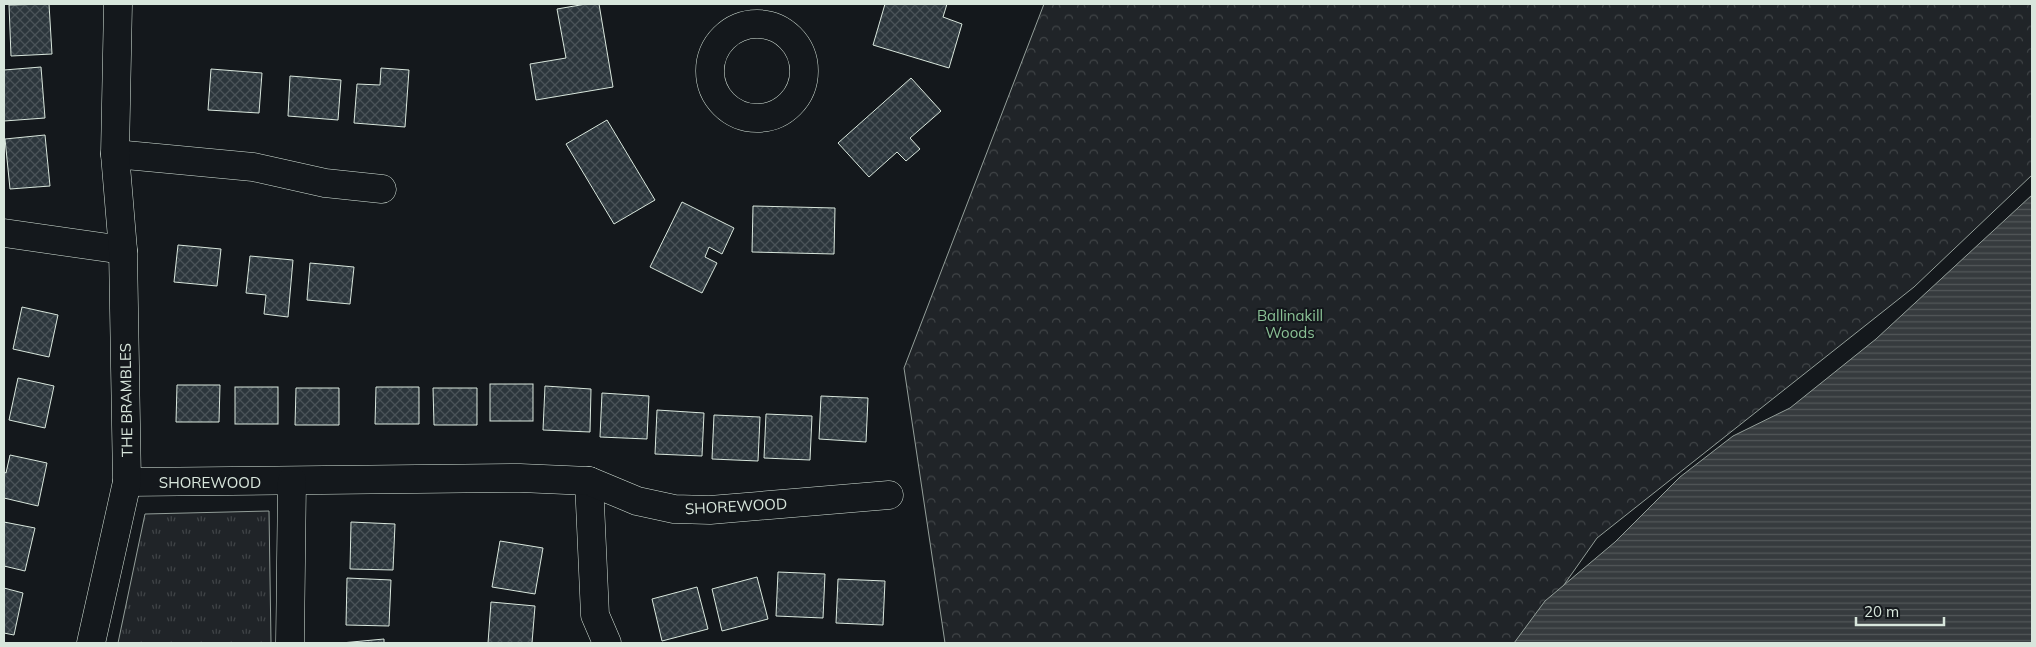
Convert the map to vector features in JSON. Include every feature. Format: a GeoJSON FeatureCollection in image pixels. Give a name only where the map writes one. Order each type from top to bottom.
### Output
{"type":"FeatureCollection","features":[{"type":"Feature","properties":{"kind":"street","name":"THE BRAMBLES"},"geometry":{"type":"LineString","coordinates":[[91,643],[127,482],[123,250],[115,154],[118,4]]}},
{"type":"Feature","properties":{"kind":"street"},"geometry":{"type":"LineString","coordinates":[[115,154],[253,167],[325,183],[382,189]]}},
{"type":"Feature","properties":{"kind":"street"},"geometry":{"type":"LineString","coordinates":[[4,234],[123,250]]}},
{"type":"Feature","properties":{"kind":"street","name":"SHOREWOOD"},"geometry":{"type":"LineString","coordinates":[[127,482],[292,482],[520,478],[589,481],[637,501],[674,509],[710,510],[889,495]]}},
{"type":"Feature","properties":{"kind":"street"},"geometry":{"type":"LineString","coordinates":[[589,481],[595,615],[607,643]]}},
{"type":"Feature","properties":{"kind":"street"},"geometry":{"type":"LineString","coordinates":[[290,643],[292,482]]}},
{"type":"Feature","properties":{"kind":"green space","name":"Ballinakill Woods"},"geometry":{"type":"Polygon","coordinates":[[[1044,4],[2032,4],[2032,175],[1914,287],[1597,538],[1523,643],[945,643],[904,368],[1044,4]]]}},
{"type":"Feature","properties":{"kind":"green space"},"geometry":{"type":"Polygon","coordinates":[[[269,511],[271,643],[118,643],[145,514],[269,511]]]}},
{"type":"Feature","properties":{"kind":"shaded area"},"geometry":{"type":"Polygon","coordinates":[[[2032,195],[2032,643],[1514,643],[1545,601],[1615,542],[1680,477],[1733,436],[1790,408],[1876,339],[2032,195]]]}},
{"type":"Feature","properties":{"kind":"building"},"geometry":{"type":"Polygon","coordinates":[[[49,4],[52,54],[11,56],[9,5],[49,4]]]}},
{"type":"Feature","properties":{"kind":"building"},"geometry":{"type":"Polygon","coordinates":[[[586,4],[599,4],[613,87],[536,100],[530,64],[566,58],[557,9],[586,4]]]}},
{"type":"Feature","properties":{"kind":"building"},"geometry":{"type":"Polygon","coordinates":[[[885,4],[947,4],[943,17],[962,24],[949,68],[873,45],[885,4]]]}},
{"type":"Feature","properties":{"kind":"building"},"geometry":{"type":"Polygon","coordinates":[[[41,67],[45,118],[4,121],[4,70],[41,67]]]}},
{"type":"Feature","properties":{"kind":"building"},"geometry":{"type":"Polygon","coordinates":[[[381,68],[409,70],[405,127],[354,123],[357,84],[380,85],[381,68]]]}},
{"type":"Feature","properties":{"kind":"building"},"geometry":{"type":"Polygon","coordinates":[[[211,69],[262,73],[259,113],[208,110],[211,69]]]}},
{"type":"Feature","properties":{"kind":"building"},"geometry":{"type":"Polygon","coordinates":[[[290,76],[341,80],[338,120],[288,116],[290,76]]]}},
{"type":"Feature","properties":{"kind":"building"},"geometry":{"type":"Polygon","coordinates":[[[911,78],[941,111],[910,138],[920,149],[906,161],[897,152],[869,177],[838,143],[911,78]]]}},
{"type":"Feature","properties":{"kind":"building"},"geometry":{"type":"Polygon","coordinates":[[[607,120],[655,200],[614,224],[566,144],[607,120]]]}},
{"type":"Feature","properties":{"kind":"building"},"geometry":{"type":"Polygon","coordinates":[[[45,135],[50,186],[10,189],[5,139],[45,135]]]}},
{"type":"Feature","properties":{"kind":"building"},"geometry":{"type":"Polygon","coordinates":[[[682,202],[734,228],[722,254],[709,247],[705,257],[717,263],[702,293],[650,267],[682,202]]]}},
{"type":"Feature","properties":{"kind":"building"},"geometry":{"type":"Polygon","coordinates":[[[753,206],[835,208],[834,254],[752,252],[753,206]]]}},
{"type":"Feature","properties":{"kind":"building"},"geometry":{"type":"Polygon","coordinates":[[[178,245],[221,249],[217,286],[174,282],[178,245]]]}},
{"type":"Feature","properties":{"kind":"building"},"geometry":{"type":"Polygon","coordinates":[[[250,256],[293,260],[288,317],[264,314],[266,295],[246,293],[250,256]]]}},
{"type":"Feature","properties":{"kind":"building"},"geometry":{"type":"Polygon","coordinates":[[[310,263],[354,267],[350,304],[307,300],[310,263]]]}},
{"type":"Feature","properties":{"kind":"building"},"geometry":{"type":"Polygon","coordinates":[[[22,307],[58,315],[49,357],[13,349],[22,307]]]}},
{"type":"Feature","properties":{"kind":"building"},"geometry":{"type":"Polygon","coordinates":[[[18,378],[54,386],[45,428],[9,420],[18,378]]]}},
{"type":"Feature","properties":{"kind":"building"},"geometry":{"type":"Polygon","coordinates":[[[490,384],[533,384],[533,421],[490,421],[490,384]]]}},
{"type":"Feature","properties":{"kind":"building"},"geometry":{"type":"Polygon","coordinates":[[[177,385],[220,385],[219,422],[176,422],[177,385]]]}},
{"type":"Feature","properties":{"kind":"building"},"geometry":{"type":"Polygon","coordinates":[[[545,386],[591,389],[590,432],[543,430],[545,386]]]}},
{"type":"Feature","properties":{"kind":"building"},"geometry":{"type":"Polygon","coordinates":[[[235,387],[278,387],[278,424],[235,424],[235,387]]]}},
{"type":"Feature","properties":{"kind":"building"},"geometry":{"type":"Polygon","coordinates":[[[376,387],[419,387],[419,424],[375,424],[376,387]]]}},
{"type":"Feature","properties":{"kind":"building"},"geometry":{"type":"Polygon","coordinates":[[[296,388],[339,388],[339,425],[295,425],[296,388]]]}},
{"type":"Feature","properties":{"kind":"building"},"geometry":{"type":"Polygon","coordinates":[[[433,388],[477,388],[477,425],[434,425],[433,388]]]}},
{"type":"Feature","properties":{"kind":"building"},"geometry":{"type":"Polygon","coordinates":[[[602,393],[649,396],[647,439],[600,437],[602,393]]]}},
{"type":"Feature","properties":{"kind":"building"},"geometry":{"type":"Polygon","coordinates":[[[821,396],[868,398],[866,442],[819,439],[821,396]]]}},
{"type":"Feature","properties":{"kind":"building"},"geometry":{"type":"Polygon","coordinates":[[[657,410],[704,413],[702,456],[655,454],[657,410]]]}},
{"type":"Feature","properties":{"kind":"building"},"geometry":{"type":"Polygon","coordinates":[[[766,414],[812,416],[810,460],[764,458],[766,414]]]}},
{"type":"Feature","properties":{"kind":"building"},"geometry":{"type":"Polygon","coordinates":[[[714,415],[760,417],[758,461],[712,459],[714,415]]]}},
{"type":"Feature","properties":{"kind":"building"},"geometry":{"type":"Polygon","coordinates":[[[10,455],[47,463],[38,506],[4,498],[4,472],[6,473],[10,455]]]}},
{"type":"Feature","properties":{"kind":"building"},"geometry":{"type":"Polygon","coordinates":[[[4,522],[35,528],[25,571],[4,566],[4,522]]]}},
{"type":"Feature","properties":{"kind":"building"},"geometry":{"type":"Polygon","coordinates":[[[351,522],[395,524],[393,570],[350,569],[351,522]]]}},
{"type":"Feature","properties":{"kind":"building"},"geometry":{"type":"Polygon","coordinates":[[[500,541],[543,548],[535,594],[492,587],[500,541]]]}},
{"type":"Feature","properties":{"kind":"building"},"geometry":{"type":"Polygon","coordinates":[[[778,572],[825,574],[823,618],[776,616],[778,572]]]}},
{"type":"Feature","properties":{"kind":"building"},"geometry":{"type":"Polygon","coordinates":[[[757,577],[768,619],[722,631],[712,589],[757,577]]]}},
{"type":"Feature","properties":{"kind":"building"},"geometry":{"type":"Polygon","coordinates":[[[347,578],[391,580],[389,626],[346,625],[347,578]]]}},
{"type":"Feature","properties":{"kind":"building"},"geometry":{"type":"Polygon","coordinates":[[[838,579],[885,581],[883,625],[836,623],[838,579]]]}},
{"type":"Feature","properties":{"kind":"building"},"geometry":{"type":"Polygon","coordinates":[[[697,587],[708,629],[662,641],[652,599],[697,587]]]}},
{"type":"Feature","properties":{"kind":"building"},"geometry":{"type":"Polygon","coordinates":[[[4,588],[23,593],[14,635],[4,633],[4,588]]]}},
{"type":"Feature","properties":{"kind":"building"},"geometry":{"type":"Polygon","coordinates":[[[491,602],[535,606],[532,643],[488,643],[491,602]]]}},
{"type":"Feature","properties":{"kind":"building"},"geometry":{"type":"Polygon","coordinates":[[[384,639],[384,643],[341,643],[384,639]]]}}]}
